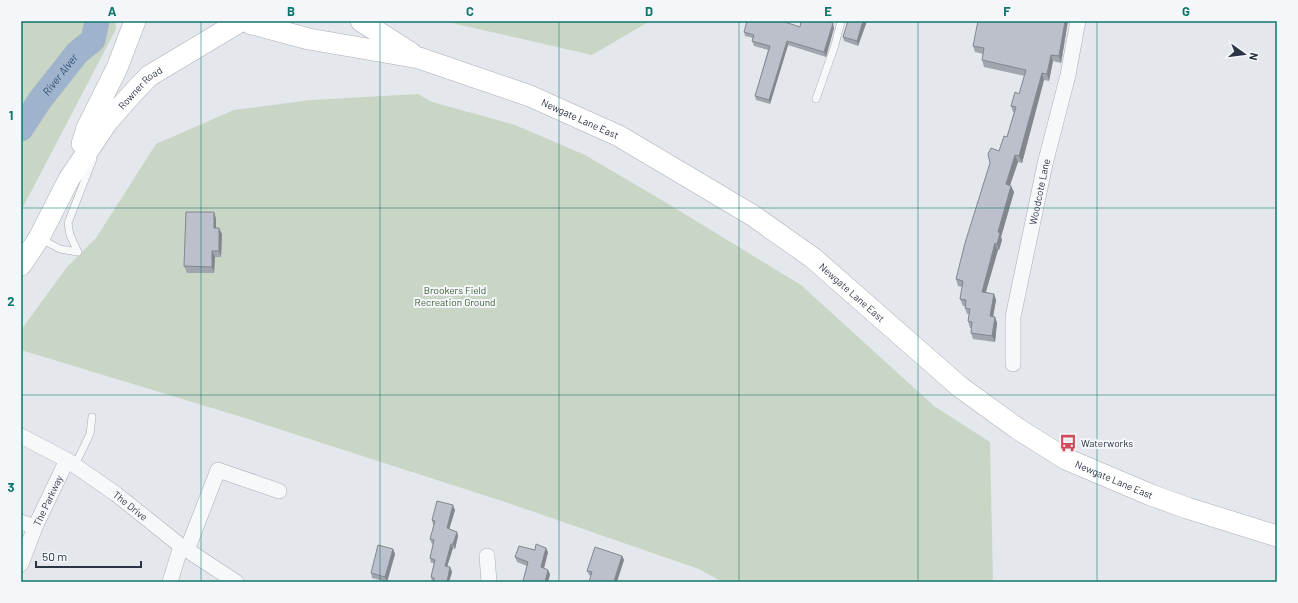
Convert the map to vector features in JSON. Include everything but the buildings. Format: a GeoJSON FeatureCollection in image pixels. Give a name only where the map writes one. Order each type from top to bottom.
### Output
{"type":"FeatureCollection","features":[{"type":"Feature","properties":{"kind":"main road","name":"Rowner Road"},"geometry":{"type":"LineString","coordinates":[[70,179],[87,128],[117,68],[135,21]]}},
{"type":"Feature","properties":{"kind":"main road","name":"Newgate Lane East"},"geometry":{"type":"LineString","coordinates":[[213,21],[246,23],[309,39],[419,58],[530,96],[619,136],[752,215],[813,258],[960,387],[1018,429],[1066,459],[1151,495],[1187,508],[1277,536]]}},
{"type":"Feature","properties":{"kind":"main road","name":"Newgate Lane East"},"geometry":{"type":"LineString","coordinates":[[361,21],[419,58]]}},
{"type":"Feature","properties":{"kind":"main road","name":"Rowner Road"},"geometry":{"type":"LineString","coordinates":[[21,265],[39,238],[70,179],[108,121],[149,76],[246,23]]}},
{"type":"Feature","properties":{"kind":"street","name":"Woodcote Lane"},"geometry":{"type":"LineString","coordinates":[[1013,364],[1013,317],[1045,164],[1068,76],[1078,21]]}},
{"type":"Feature","properties":{"kind":"street","name":"The Drive"},"geometry":{"type":"LineString","coordinates":[[21,436],[71,462],[116,494],[184,548],[236,582]]}},
{"type":"Feature","properties":{"kind":"street","name":"The Parkway"},"geometry":{"type":"LineString","coordinates":[[21,564],[28,524],[71,462]]}},
{"type":"Feature","properties":{"kind":"street"},"geometry":{"type":"LineString","coordinates":[[170,582],[218,470],[279,491]]}},
{"type":"Feature","properties":{"kind":"street"},"geometry":{"type":"LineString","coordinates":[[487,556],[489,582]]}},
{"type":"Feature","properties":{"kind":"lane"},"geometry":{"type":"LineString","coordinates":[[816,99],[835,45],[841,21]]}},
{"type":"Feature","properties":{"kind":"lane"},"geometry":{"type":"LineString","coordinates":[[39,238],[60,249],[78,252],[70,235],[68,223],[108,121]]}},
{"type":"Feature","properties":{"kind":"lane"},"geometry":{"type":"LineString","coordinates":[[71,462],[90,434],[92,417]]}},
{"type":"Feature","properties":{"kind":"green space"},"geometry":{"type":"Polygon","coordinates":[[[21,21],[115,21],[116,29],[21,211],[21,21]]]}},
{"type":"Feature","properties":{"kind":"green space"},"geometry":{"type":"Polygon","coordinates":[[[443,21],[650,21],[592,55],[443,21]]]}},
{"type":"Feature","properties":{"kind":"green space","name":"Brookers Field Recreation Ground"},"geometry":{"type":"Polygon","coordinates":[[[418,94],[432,102],[515,125],[585,155],[665,202],[801,285],[934,406],[990,442],[993,582],[722,582],[699,569],[505,502],[248,419],[21,350],[21,330],[67,267],[96,238],[156,144],[234,110],[311,100],[418,94]]]}},
{"type":"Feature","properties":{"kind":"waterway","name":"River Alver"},"geometry":{"type":"LineString","coordinates":[[21,129],[40,100],[77,53],[93,40],[97,21]]}},
{"type":"Feature","properties":{"kind":"place","name":"Waterworks"},"geometry":{"type":"Point","coordinates":[1068,443]}}]}
